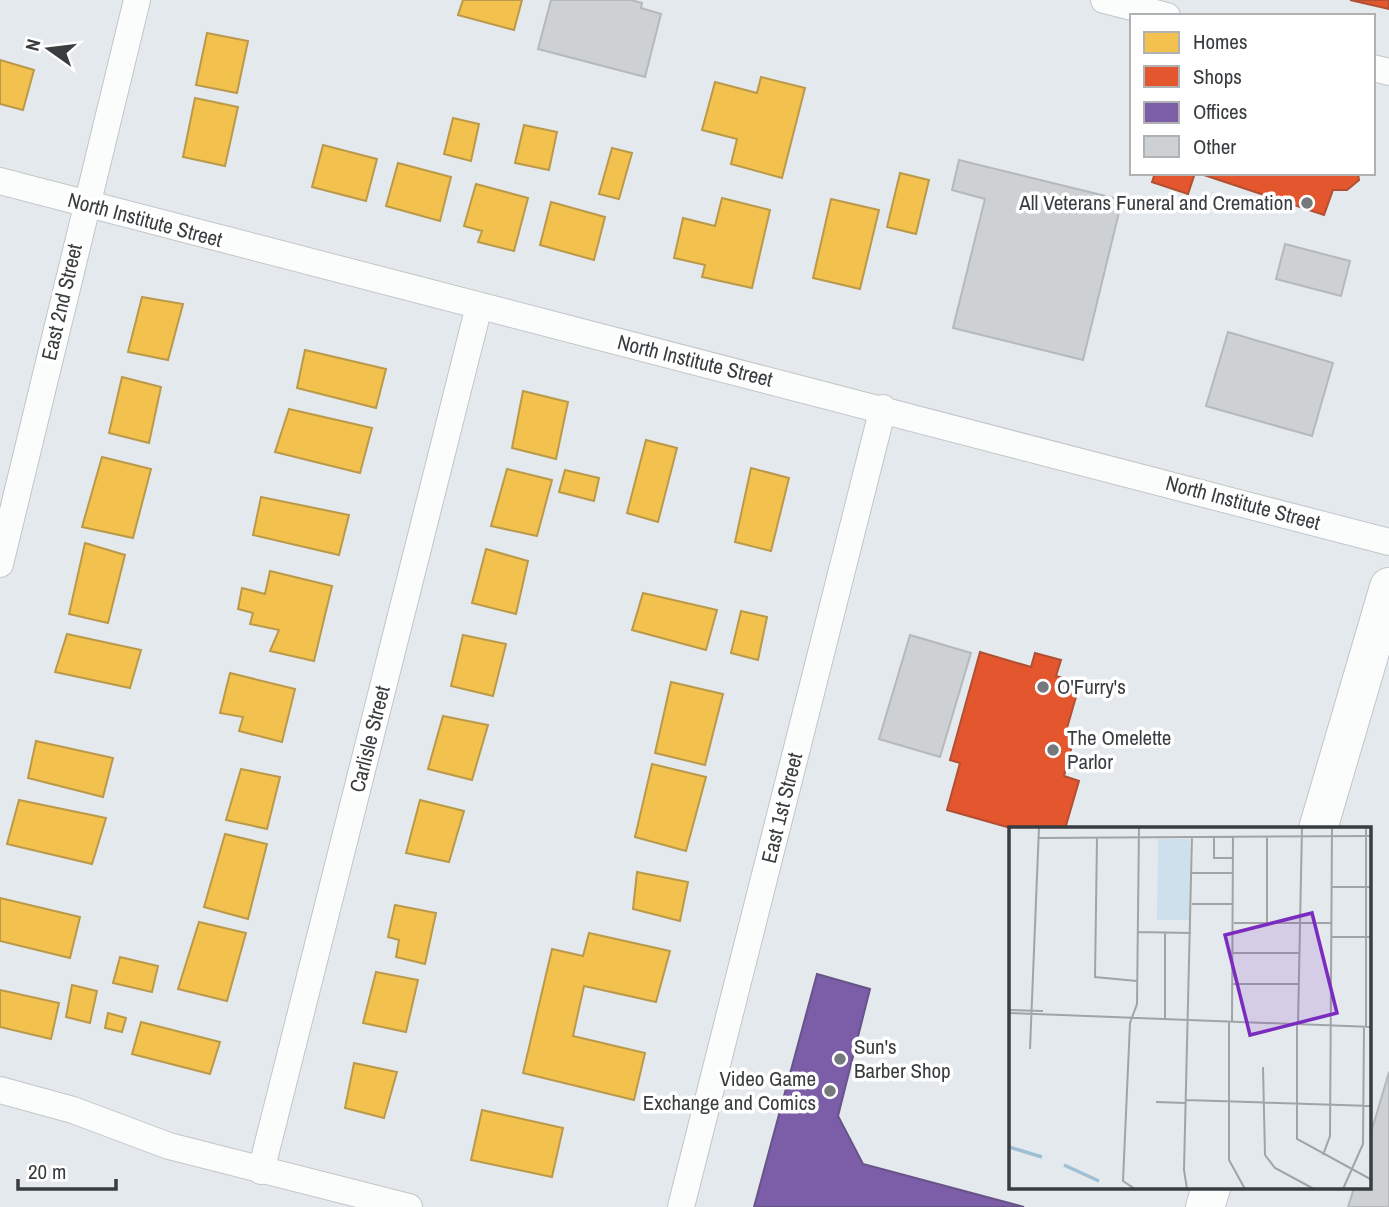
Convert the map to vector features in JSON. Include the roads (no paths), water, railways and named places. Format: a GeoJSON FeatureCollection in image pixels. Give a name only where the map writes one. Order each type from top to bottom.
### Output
{"type":"FeatureCollection","features":[{"type":"Feature","properties":{"kind":"main road"},"geometry":{"type":"LineString","coordinates":[[1319,827],[1389,587]]}},
{"type":"Feature","properties":{"kind":"main road"},"geometry":{"type":"LineString","coordinates":[[1205,1207],[1210,1190]]}},
{"type":"Feature","properties":{"kind":"street","name":"East 2nd Street"},"geometry":{"type":"LineString","coordinates":[[0,564],[137,0]]}},
{"type":"Feature","properties":{"kind":"street"},"geometry":{"type":"LineString","coordinates":[[1104,0],[1159,14]]}},
{"type":"Feature","properties":{"kind":"street","name":"North Institute Street"},"geometry":{"type":"LineString","coordinates":[[0,181],[85,206],[883,408],[1389,542]]}},
{"type":"Feature","properties":{"kind":"street","name":"Carlisle Street"},"geometry":{"type":"LineString","coordinates":[[261,1171],[479,306]]}},
{"type":"Feature","properties":{"kind":"street","name":"East 1st Street"},"geometry":{"type":"LineString","coordinates":[[681,1207],[883,408]]}},
{"type":"Feature","properties":{"kind":"street"},"geometry":{"type":"LineString","coordinates":[[0,1090],[73,1110],[169,1146],[409,1207]]}},
{"type":"Feature","properties":{"kind":"place","name":"All Veterans Funeral and Cremation"},"geometry":{"type":"Point","coordinates":[1307,203]}},
{"type":"Feature","properties":{"kind":"place","name":"O'Furry's"},"geometry":{"type":"Point","coordinates":[1043,687]}},
{"type":"Feature","properties":{"kind":"place","name":"The Omelette Parlor"},"geometry":{"type":"Point","coordinates":[1053,750]}},
{"type":"Feature","properties":{"kind":"place","name":"Sun's Barber Shop"},"geometry":{"type":"Point","coordinates":[840,1059]}},
{"type":"Feature","properties":{"kind":"place","name":"Video Game Exchange and Comics"},"geometry":{"type":"Point","coordinates":[830,1091]}}]}
